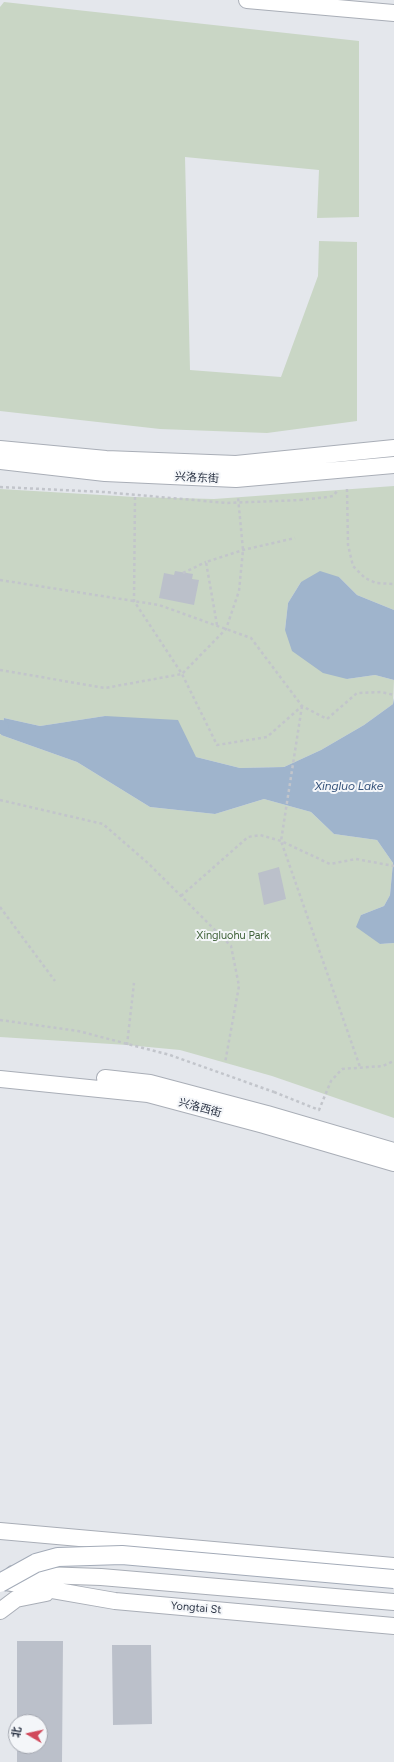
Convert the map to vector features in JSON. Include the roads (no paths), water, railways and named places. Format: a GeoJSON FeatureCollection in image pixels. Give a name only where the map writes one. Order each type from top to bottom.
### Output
{"type":"FeatureCollection","features":[{"type":"Feature","properties":{"kind":"main road"},"geometry":{"type":"LineString","coordinates":[[0,1582],[36,1563],[58,1557],[122,1555],[394,1579]]}},
{"type":"Feature","properties":{"kind":"street"},"geometry":{"type":"LineString","coordinates":[[247,0],[394,13]]}},
{"type":"Feature","properties":{"kind":"street","name":"兴洛东街"},"geometry":{"type":"LineString","coordinates":[[0,449],[106,458],[236,464],[394,448]]}},
{"type":"Feature","properties":{"kind":"street","name":"兴洛东街"},"geometry":{"type":"LineString","coordinates":[[0,461],[105,473],[236,479],[394,466]]}},
{"type":"Feature","properties":{"kind":"street","name":"兴洛西街"},"geometry":{"type":"LineString","coordinates":[[0,1068],[150,1083],[267,1114],[394,1151]]}},
{"type":"Feature","properties":{"kind":"street","name":"兴洛西街"},"geometry":{"type":"LineString","coordinates":[[0,1079],[148,1094],[264,1125],[394,1163]]}},
{"type":"Feature","properties":{"kind":"street"},"geometry":{"type":"LineString","coordinates":[[0,1531],[394,1566]]}},
{"type":"Feature","properties":{"kind":"street"},"geometry":{"type":"LineString","coordinates":[[0,1574],[101,1577],[394,1602]]}},
{"type":"Feature","properties":{"kind":"street","name":"Yongtai St"},"geometry":{"type":"LineString","coordinates":[[0,1582],[115,1601],[394,1626]]}},
{"type":"Feature","properties":{"kind":"street"},"geometry":{"type":"LineString","coordinates":[[0,1610],[16,1599],[42,1593],[115,1601]]}},
{"type":"Feature","properties":{"kind":"water"},"geometry":{"type":"Polygon","coordinates":[[[320,571],[339,577],[357,595],[394,610],[394,680],[375,675],[347,679],[323,673],[292,651],[285,630],[288,603],[301,582],[320,571]]]}},
{"type":"Feature","properties":{"kind":"water","name":"Xingluo Lake"},"geometry":{"type":"Polygon","coordinates":[[[394,698],[394,943],[380,944],[356,927],[361,915],[384,906],[390,895],[393,863],[377,840],[334,834],[311,812],[264,799],[215,814],[150,807],[77,762],[1,735],[4,718],[40,726],[105,716],[178,720],[196,757],[240,768],[284,767],[321,750],[364,725],[393,704],[394,698]]]}},
{"type":"Feature","properties":{"kind":"park label","name":"Xingluohu Park"},"geometry":{"type":"Point","coordinates":[233,936]}}]}
